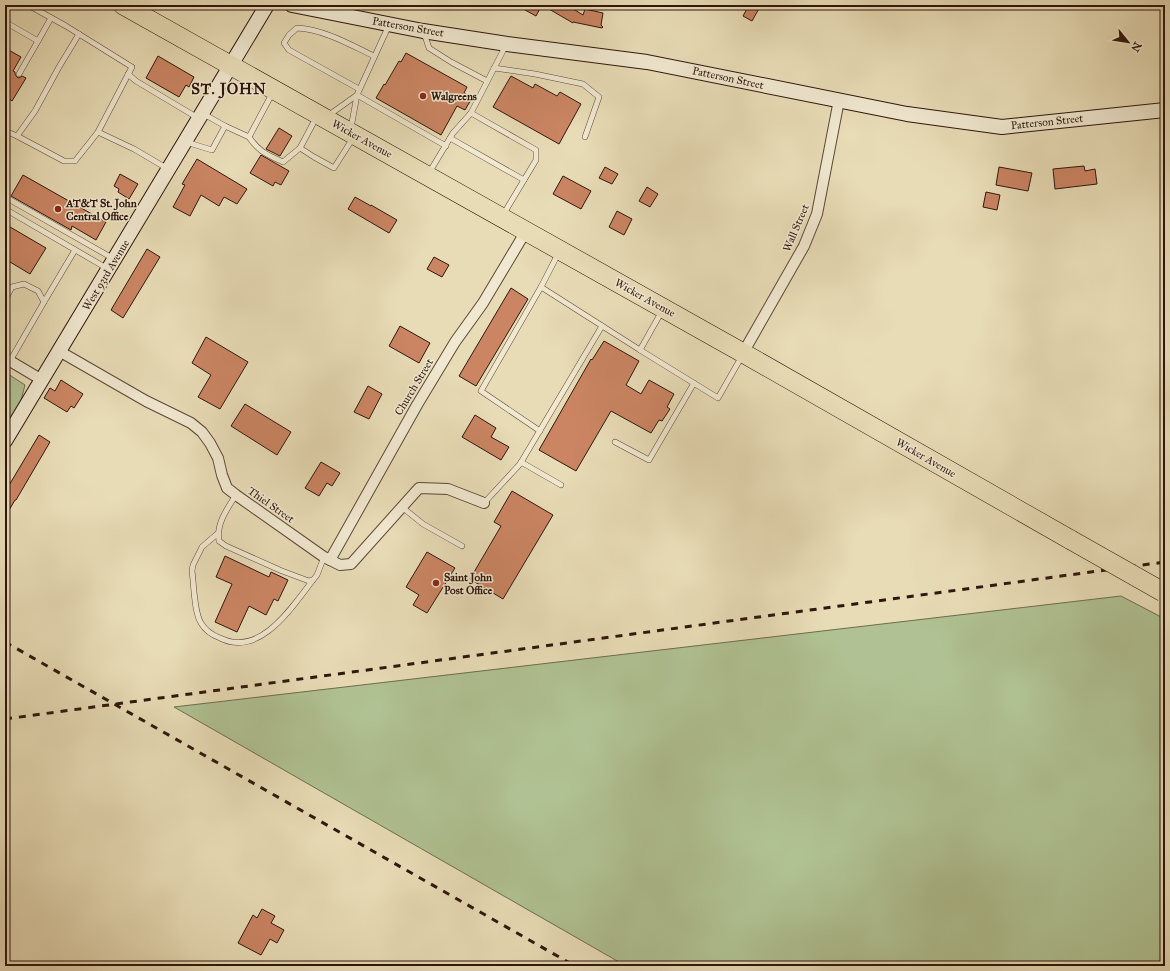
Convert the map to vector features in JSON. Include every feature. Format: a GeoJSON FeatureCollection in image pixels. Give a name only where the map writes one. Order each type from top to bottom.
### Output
{"type":"FeatureCollection","features":[{"type":"Feature","properties":{"kind":"highway","name":"Wicker Avenue"},"geometry":{"type":"LineString","coordinates":[[123,5],[502,217],[1164,592]]}},
{"type":"Feature","properties":{"kind":"street","name":"West 93rd Avenue"},"geometry":{"type":"LineString","coordinates":[[5,441],[267,5]]}},
{"type":"Feature","properties":{"kind":"street","name":"Patterson Street"},"geometry":{"type":"LineString","coordinates":[[292,5],[389,24],[507,44],[647,62],[908,114],[1002,127],[1165,110]]}},
{"type":"Feature","properties":{"kind":"street","name":"Wall Street"},"geometry":{"type":"LineString","coordinates":[[743,353],[804,246],[817,214],[838,100]]}},
{"type":"Feature","properties":{"kind":"street","name":"Church Street"},"geometry":{"type":"LineString","coordinates":[[327,559],[455,342],[483,303],[526,231]]}},
{"type":"Feature","properties":{"kind":"street","name":"Thiel Street"},"geometry":{"type":"LineString","coordinates":[[60,351],[146,401],[191,423],[202,432],[210,443],[218,458],[227,488],[327,559],[340,565],[351,564],[419,488],[448,489],[484,502]]}},
{"type":"Feature","properties":{"kind":"street"},"geometry":{"type":"LineString","coordinates":[[7,360],[42,380]]}},
{"type":"Feature","properties":{"kind":"lane"},"geometry":{"type":"LineString","coordinates":[[5,131],[64,161],[75,161],[98,132],[132,66],[28,5]]}},
{"type":"Feature","properties":{"kind":"lane"},"geometry":{"type":"LineString","coordinates":[[19,74],[51,18]]}},
{"type":"Feature","properties":{"kind":"lane"},"geometry":{"type":"LineString","coordinates":[[5,22],[38,41]]}},
{"type":"Feature","properties":{"kind":"lane"},"geometry":{"type":"LineString","coordinates":[[300,148],[334,168],[352,134],[358,92],[389,24]]}},
{"type":"Feature","properties":{"kind":"lane"},"geometry":{"type":"LineString","coordinates":[[374,56],[335,38],[306,28],[297,28],[289,35],[284,43],[289,50],[446,146]]}},
{"type":"Feature","properties":{"kind":"lane"},"geometry":{"type":"LineString","coordinates":[[423,30],[429,48],[451,62],[487,81]]}},
{"type":"Feature","properties":{"kind":"lane"},"geometry":{"type":"LineString","coordinates":[[17,136],[35,111],[58,67],[79,34]]}},
{"type":"Feature","properties":{"kind":"lane"},"geometry":{"type":"LineString","coordinates":[[427,175],[450,138],[471,113],[507,44]]}},
{"type":"Feature","properties":{"kind":"lane"},"geometry":{"type":"LineString","coordinates":[[494,68],[536,74],[583,84],[599,97],[585,136]]}},
{"type":"Feature","properties":{"kind":"lane"},"geometry":{"type":"LineString","coordinates":[[128,74],[136,81],[201,116],[249,137],[256,147],[266,154],[284,162],[300,148],[321,116],[358,92]]}},
{"type":"Feature","properties":{"kind":"lane"},"geometry":{"type":"LineString","coordinates":[[249,137],[274,90]]}},
{"type":"Feature","properties":{"kind":"lane"},"geometry":{"type":"LineString","coordinates":[[471,113],[536,150],[536,160],[502,217]]}},
{"type":"Feature","properties":{"kind":"lane"},"geometry":{"type":"LineString","coordinates":[[186,142],[212,150],[225,126]]}},
{"type":"Feature","properties":{"kind":"lane"},"geometry":{"type":"LineString","coordinates":[[98,132],[134,148],[169,169]]}},
{"type":"Feature","properties":{"kind":"lane"},"geometry":{"type":"LineString","coordinates":[[450,138],[524,180]]}},
{"type":"Feature","properties":{"kind":"lane"},"geometry":{"type":"LineString","coordinates":[[5,197],[112,264]]}},
{"type":"Feature","properties":{"kind":"lane"},"geometry":{"type":"LineString","coordinates":[[5,208],[75,250],[112,264]]}},
{"type":"Feature","properties":{"kind":"lane"},"geometry":{"type":"LineString","coordinates":[[7,360],[75,250]]}},
{"type":"Feature","properties":{"kind":"lane"},"geometry":{"type":"LineString","coordinates":[[540,431],[480,391],[541,287],[560,250]]}},
{"type":"Feature","properties":{"kind":"lane"},"geometry":{"type":"LineString","coordinates":[[5,300],[12,287],[24,284],[38,291],[44,302]]}},
{"type":"Feature","properties":{"kind":"lane"},"geometry":{"type":"LineString","coordinates":[[541,287],[718,398],[743,353]]}},
{"type":"Feature","properties":{"kind":"lane"},"geometry":{"type":"LineString","coordinates":[[640,350],[663,308]]}},
{"type":"Feature","properties":{"kind":"lane"},"geometry":{"type":"LineString","coordinates":[[484,502],[522,462],[602,326]]}},
{"type":"Feature","properties":{"kind":"lane"},"geometry":{"type":"LineString","coordinates":[[615,442],[649,460],[694,383]]}},
{"type":"Feature","properties":{"kind":"lane"},"geometry":{"type":"LineString","coordinates":[[522,462],[561,484]]}},
{"type":"Feature","properties":{"kind":"lane"},"geometry":{"type":"LineString","coordinates":[[236,495],[223,516],[218,534],[218,541],[226,546],[305,580],[313,580]]}},
{"type":"Feature","properties":{"kind":"lane"},"geometry":{"type":"LineString","coordinates":[[402,508],[423,524],[462,546]]}},
{"type":"Feature","properties":{"kind":"lane"},"geometry":{"type":"LineString","coordinates":[[218,534],[202,547],[193,565],[192,571],[196,611],[201,623],[211,634],[225,641],[241,643],[257,639],[267,632],[289,612],[327,559]]}},
{"type":"Feature","properties":{"kind":"green space"},"geometry":{"type":"Polygon","coordinates":[[[5,372],[25,385],[19,408],[5,431],[5,372]]]}},
{"type":"Feature","properties":{"kind":"green space"},"geometry":{"type":"Polygon","coordinates":[[[1121,596],[1165,619],[1165,966],[626,966],[174,707],[1121,596]]]}},
{"type":"Feature","properties":{"kind":"building"},"geometry":{"type":"Polygon","coordinates":[[[516,5],[542,5],[536,16],[516,5]]]}},
{"type":"Feature","properties":{"kind":"building"},"geometry":{"type":"Polygon","coordinates":[[[542,5],[567,5],[583,15],[585,9],[603,13],[601,25],[603,27],[573,23],[542,5]]]}},
{"type":"Feature","properties":{"kind":"building"},"geometry":{"type":"Polygon","coordinates":[[[749,5],[761,5],[752,21],[743,16],[749,5]]]}},
{"type":"Feature","properties":{"kind":"building"},"geometry":{"type":"Polygon","coordinates":[[[5,48],[21,57],[13,71],[17,77],[19,78],[22,76],[26,78],[12,101],[9,99],[9,94],[5,93],[5,48]]]}},
{"type":"Feature","properties":{"kind":"building","name":"Walgreens"},"geometry":{"type":"Polygon","coordinates":[[[406,53],[467,87],[464,93],[472,98],[465,110],[457,106],[441,135],[376,98],[399,61],[401,62],[406,53]]]}},
{"type":"Feature","properties":{"kind":"building"},"geometry":{"type":"Polygon","coordinates":[[[158,56],[194,77],[189,87],[186,85],[179,97],[146,78],[158,56]]]}},
{"type":"Feature","properties":{"kind":"building"},"geometry":{"type":"Polygon","coordinates":[[[511,76],[533,88],[535,84],[557,96],[560,92],[581,104],[559,144],[493,107],[511,76]]]}},
{"type":"Feature","properties":{"kind":"building"},"geometry":{"type":"Polygon","coordinates":[[[279,128],[292,136],[280,156],[266,149],[279,128]]]}},
{"type":"Feature","properties":{"kind":"building"},"geometry":{"type":"Polygon","coordinates":[[[261,155],[289,171],[281,185],[275,182],[273,186],[250,173],[261,155]]]}},
{"type":"Feature","properties":{"kind":"building"},"geometry":{"type":"Polygon","coordinates":[[[197,159],[247,189],[237,204],[224,197],[219,206],[201,195],[190,216],[173,207],[185,185],[182,184],[197,159]]]}},
{"type":"Feature","properties":{"kind":"building"},"geometry":{"type":"Polygon","coordinates":[[[1084,166],[1085,171],[1095,169],[1097,184],[1055,189],[1053,169],[1084,166]]]}},
{"type":"Feature","properties":{"kind":"building"},"geometry":{"type":"Polygon","coordinates":[[[605,167],[618,174],[612,184],[599,178],[605,167]]]}},
{"type":"Feature","properties":{"kind":"building"},"geometry":{"type":"Polygon","coordinates":[[[999,167],[1032,173],[1028,191],[996,185],[999,167]]]}},
{"type":"Feature","properties":{"kind":"building"},"geometry":{"type":"Polygon","coordinates":[[[120,174],[138,184],[129,199],[118,192],[119,189],[114,186],[120,174]]]}},
{"type":"Feature","properties":{"kind":"building","name":"AT&T St. John Central Office"},"geometry":{"type":"Polygon","coordinates":[[[23,175],[106,222],[96,240],[72,226],[71,230],[11,196],[23,175]]]}},
{"type":"Feature","properties":{"kind":"building"},"geometry":{"type":"Polygon","coordinates":[[[563,176],[591,191],[581,209],[553,194],[563,176]]]}},
{"type":"Feature","properties":{"kind":"building"},"geometry":{"type":"Polygon","coordinates":[[[647,187],[658,194],[650,207],[639,201],[647,187]]]}},
{"type":"Feature","properties":{"kind":"building"},"geometry":{"type":"Polygon","coordinates":[[[986,192],[1000,195],[997,210],[983,207],[986,192]]]}},
{"type":"Feature","properties":{"kind":"building"},"geometry":{"type":"Polygon","coordinates":[[[355,197],[397,220],[389,233],[348,209],[355,197]]]}},
{"type":"Feature","properties":{"kind":"building"},"geometry":{"type":"Polygon","coordinates":[[[617,211],[632,219],[624,235],[609,227],[617,211]]]}},
{"type":"Feature","properties":{"kind":"building"},"geometry":{"type":"Polygon","coordinates":[[[5,224],[46,248],[30,274],[5,259],[5,224]]]}},
{"type":"Feature","properties":{"kind":"building"},"geometry":{"type":"Polygon","coordinates":[[[147,249],[160,257],[123,318],[111,310],[147,249]]]}},
{"type":"Feature","properties":{"kind":"building"},"geometry":{"type":"Polygon","coordinates":[[[434,257],[449,265],[442,277],[427,269],[434,257]]]}},
{"type":"Feature","properties":{"kind":"building"},"geometry":{"type":"Polygon","coordinates":[[[511,288],[528,299],[476,386],[459,376],[511,288]]]}},
{"type":"Feature","properties":{"kind":"building"},"geometry":{"type":"Polygon","coordinates":[[[400,326],[430,343],[419,363],[389,346],[400,326]]]}},
{"type":"Feature","properties":{"kind":"building"},"geometry":{"type":"Polygon","coordinates":[[[206,337],[248,362],[220,409],[198,397],[211,375],[192,363],[206,337]]]}},
{"type":"Feature","properties":{"kind":"building"},"geometry":{"type":"Polygon","coordinates":[[[604,341],[639,361],[626,385],[641,394],[649,380],[674,394],[667,407],[670,409],[662,421],[659,420],[651,433],[611,411],[576,471],[539,450],[591,359],[592,360],[604,341]]]}},
{"type":"Feature","properties":{"kind":"building"},"geometry":{"type":"Polygon","coordinates":[[[61,380],[83,394],[74,408],[71,406],[67,412],[44,398],[50,388],[55,391],[61,380]]]}},
{"type":"Feature","properties":{"kind":"building"},"geometry":{"type":"Polygon","coordinates":[[[368,386],[382,394],[369,419],[354,412],[368,386]]]}},
{"type":"Feature","properties":{"kind":"building"},"geometry":{"type":"Polygon","coordinates":[[[245,404],[291,432],[277,455],[231,426],[245,404]]]}},
{"type":"Feature","properties":{"kind":"building"},"geometry":{"type":"Polygon","coordinates":[[[475,415],[496,428],[491,437],[509,447],[501,460],[462,437],[475,415]]]}},
{"type":"Feature","properties":{"kind":"building"},"geometry":{"type":"Polygon","coordinates":[[[39,435],[50,442],[5,517],[5,492],[39,435]]]}},
{"type":"Feature","properties":{"kind":"building"},"geometry":{"type":"Polygon","coordinates":[[[321,462],[340,473],[332,486],[327,483],[319,496],[305,488],[321,462]]]}},
{"type":"Feature","properties":{"kind":"building"},"geometry":{"type":"Polygon","coordinates":[[[512,491],[553,515],[503,599],[470,579],[501,526],[494,522],[512,491]]]}},
{"type":"Feature","properties":{"kind":"building"},"geometry":{"type":"Polygon","coordinates":[[[427,552],[455,568],[427,613],[413,605],[419,595],[406,587],[427,552]]]}},
{"type":"Feature","properties":{"kind":"building"},"geometry":{"type":"Polygon","coordinates":[[[225,556],[269,577],[271,572],[288,580],[278,601],[274,599],[266,615],[249,606],[237,632],[215,622],[232,584],[216,577],[225,556]]]}},
{"type":"Feature","properties":{"kind":"building"},"geometry":{"type":"Polygon","coordinates":[[[262,909],[275,916],[271,923],[284,930],[277,943],[270,939],[261,955],[238,943],[253,915],[257,918],[262,909]]]}},
{"type":"Feature","properties":{"kind":"railway"},"geometry":{"type":"LineString","coordinates":[[5,719],[1165,562]]}},
{"type":"Feature","properties":{"kind":"railway"},"geometry":{"type":"LineString","coordinates":[[5,642],[575,966]]}},
{"type":"Feature","properties":{"kind":"place","name":"Walgreens"},"geometry":{"type":"Point","coordinates":[423,96]}},
{"type":"Feature","properties":{"kind":"place","name":"AT&T St. John Central Office"},"geometry":{"type":"Point","coordinates":[58,209]}},
{"type":"Feature","properties":{"kind":"place","name":"Saint John Post Office"},"geometry":{"type":"Point","coordinates":[436,583]}},
{"type":"Feature","properties":{"kind":"district","name":"ST. JOHN"},"geometry":{"type":"Point","coordinates":[229,89]}}]}
